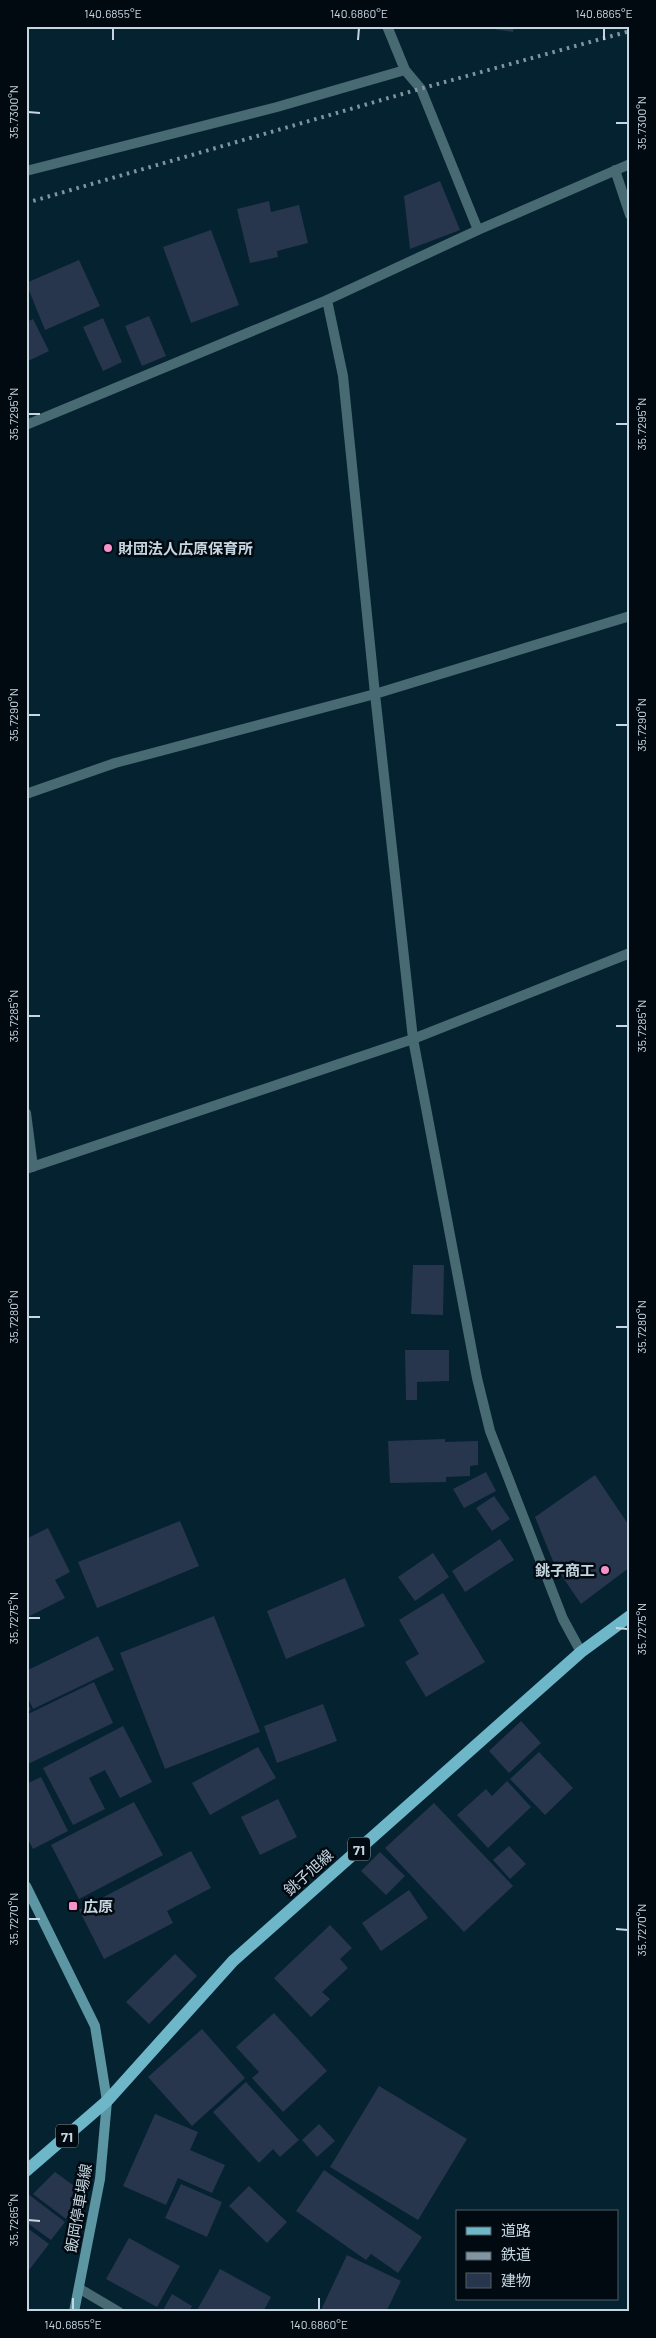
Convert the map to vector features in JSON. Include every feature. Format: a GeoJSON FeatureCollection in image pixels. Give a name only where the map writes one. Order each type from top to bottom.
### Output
{"type":"FeatureCollection","features":[{"type":"Feature","properties":{"kind":"main road","name":"銚子旭線"},"geometry":{"type":"LineString","coordinates":[[26,2171],[107,2101],[233,1961],[581,1652],[630,1616]]}},
{"type":"Feature","properties":{"kind":"main road","name":"飯岡停車場線"},"geometry":{"type":"LineString","coordinates":[[27,1888],[95,2026],[107,2101],[100,2179],[74,2312]]}},
{"type":"Feature","properties":{"kind":"street"},"geometry":{"type":"LineString","coordinates":[[387,26],[404,70],[421,89],[478,230]]}},
{"type":"Feature","properties":{"kind":"street"},"geometry":{"type":"LineString","coordinates":[[26,171],[277,107],[404,70]]}},
{"type":"Feature","properties":{"kind":"street"},"geometry":{"type":"LineString","coordinates":[[26,425],[327,300],[478,230],[630,164]]}},
{"type":"Feature","properties":{"kind":"street"},"geometry":{"type":"LineString","coordinates":[[616,170],[630,215]]}},
{"type":"Feature","properties":{"kind":"street"},"geometry":{"type":"LineString","coordinates":[[327,300],[343,376],[374,694],[413,1039],[478,1378],[490,1431],[563,1619],[581,1652]]}},
{"type":"Feature","properties":{"kind":"street"},"geometry":{"type":"LineString","coordinates":[[26,794],[115,763],[374,694],[630,616]]}},
{"type":"Feature","properties":{"kind":"street"},"geometry":{"type":"LineString","coordinates":[[26,1113],[30,1168],[413,1039],[630,953]]}},
{"type":"Feature","properties":{"kind":"street"},"geometry":{"type":"LineString","coordinates":[[80,2289],[119,2312]]}},
{"type":"Feature","properties":{"kind":"building"},"geometry":{"type":"Polygon","coordinates":[[[487,26],[514,26],[513,32],[487,28],[487,26]]]}},
{"type":"Feature","properties":{"kind":"building"},"geometry":{"type":"Polygon","coordinates":[[[440,181],[460,230],[410,249],[404,196],[440,181]]]}},
{"type":"Feature","properties":{"kind":"building"},"geometry":{"type":"Polygon","coordinates":[[[269,201],[271,212],[299,205],[308,243],[277,251],[278,257],[250,263],[237,209],[269,201]]]}},
{"type":"Feature","properties":{"kind":"building"},"geometry":{"type":"Polygon","coordinates":[[[211,230],[239,305],[191,323],[163,247],[211,230]]]}},
{"type":"Feature","properties":{"kind":"building"},"geometry":{"type":"Polygon","coordinates":[[[79,260],[100,306],[45,330],[26,283],[79,260]]]}},
{"type":"Feature","properties":{"kind":"building"},"geometry":{"type":"Polygon","coordinates":[[[149,316],[166,356],[142,366],[125,326],[149,316]]]}},
{"type":"Feature","properties":{"kind":"building"},"geometry":{"type":"Polygon","coordinates":[[[103,318],[122,362],[103,371],[83,327],[103,318]]]}},
{"type":"Feature","properties":{"kind":"building"},"geometry":{"type":"Polygon","coordinates":[[[33,319],[49,351],[26,362],[26,322],[33,319]]]}},
{"type":"Feature","properties":{"kind":"building"},"geometry":{"type":"Polygon","coordinates":[[[413,1265],[444,1265],[443,1315],[411,1314],[413,1265]]]}},
{"type":"Feature","properties":{"kind":"building"},"geometry":{"type":"Polygon","coordinates":[[[405,1350],[449,1350],[449,1381],[417,1382],[417,1400],[406,1400],[405,1350]]]}},
{"type":"Feature","properties":{"kind":"building"},"geometry":{"type":"Polygon","coordinates":[[[445,1439],[445,1442],[478,1441],[478,1465],[470,1466],[470,1476],[446,1477],[446,1482],[390,1483],[388,1441],[445,1439]]]}},
{"type":"Feature","properties":{"kind":"building"},"geometry":{"type":"Polygon","coordinates":[[[486,1472],[496,1491],[464,1508],[453,1489],[486,1472]]]}},
{"type":"Feature","properties":{"kind":"building"},"geometry":{"type":"Polygon","coordinates":[[[595,1475],[630,1527],[630,1567],[581,1604],[555,1566],[535,1517],[595,1475]]]}},
{"type":"Feature","properties":{"kind":"building"},"geometry":{"type":"Polygon","coordinates":[[[494,1496],[510,1519],[492,1531],[476,1508],[494,1496]]]}},
{"type":"Feature","properties":{"kind":"building"},"geometry":{"type":"Polygon","coordinates":[[[180,1521],[199,1566],[97,1608],[78,1562],[180,1521]]]}},
{"type":"Feature","properties":{"kind":"building"},"geometry":{"type":"Polygon","coordinates":[[[48,1528],[70,1572],[55,1580],[65,1598],[26,1618],[26,1539],[48,1528]]]}},
{"type":"Feature","properties":{"kind":"building"},"geometry":{"type":"Polygon","coordinates":[[[500,1539],[514,1560],[465,1592],[452,1571],[500,1539]]]}},
{"type":"Feature","properties":{"kind":"building"},"geometry":{"type":"Polygon","coordinates":[[[433,1553],[449,1577],[415,1601],[398,1577],[433,1553]]]}},
{"type":"Feature","properties":{"kind":"building"},"geometry":{"type":"Polygon","coordinates":[[[345,1578],[365,1626],[286,1659],[267,1611],[345,1578]]]}},
{"type":"Feature","properties":{"kind":"building"},"geometry":{"type":"Polygon","coordinates":[[[443,1593],[485,1662],[426,1697],[405,1662],[419,1654],[399,1620],[443,1593]]]}},
{"type":"Feature","properties":{"kind":"building"},"geometry":{"type":"Polygon","coordinates":[[[214,1616],[260,1732],[165,1769],[120,1653],[214,1616]]]}},
{"type":"Feature","properties":{"kind":"building"},"geometry":{"type":"Polygon","coordinates":[[[98,1636],[114,1670],[33,1709],[26,1694],[26,1671],[98,1636]]]}},
{"type":"Feature","properties":{"kind":"building"},"geometry":{"type":"Polygon","coordinates":[[[94,1682],[113,1723],[26,1765],[26,1715],[94,1682]]]}},
{"type":"Feature","properties":{"kind":"building"},"geometry":{"type":"Polygon","coordinates":[[[26,1700],[31,1710],[26,1712],[26,1700]]]}},
{"type":"Feature","properties":{"kind":"building"},"geometry":{"type":"Polygon","coordinates":[[[323,1704],[337,1741],[277,1763],[264,1726],[323,1704]]]}},
{"type":"Feature","properties":{"kind":"building"},"geometry":{"type":"Polygon","coordinates":[[[521,1721],[541,1743],[509,1773],[489,1751],[521,1721]]]}},
{"type":"Feature","properties":{"kind":"building"},"geometry":{"type":"Polygon","coordinates":[[[123,1726],[152,1782],[120,1798],[105,1770],[89,1778],[105,1809],[73,1825],[43,1768],[123,1726]]]}},
{"type":"Feature","properties":{"kind":"building"},"geometry":{"type":"Polygon","coordinates":[[[258,1747],[276,1778],[210,1815],[192,1783],[258,1747]]]}},
{"type":"Feature","properties":{"kind":"building"},"geometry":{"type":"Polygon","coordinates":[[[539,1752],[573,1788],[545,1815],[510,1779],[539,1752]]]}},
{"type":"Feature","properties":{"kind":"building"},"geometry":{"type":"Polygon","coordinates":[[[41,1777],[68,1831],[33,1849],[26,1836],[26,1784],[41,1777]]]}},
{"type":"Feature","properties":{"kind":"building"},"geometry":{"type":"Polygon","coordinates":[[[507,1781],[531,1807],[488,1848],[457,1815],[486,1789],[492,1796],[507,1781]]]}},
{"type":"Feature","properties":{"kind":"building"},"geometry":{"type":"Polygon","coordinates":[[[278,1799],[297,1837],[260,1855],[241,1817],[278,1799]]]}},
{"type":"Feature","properties":{"kind":"building"},"geometry":{"type":"Polygon","coordinates":[[[134,1802],[163,1855],[79,1899],[51,1845],[134,1802]]]}},
{"type":"Feature","properties":{"kind":"building"},"geometry":{"type":"Polygon","coordinates":[[[434,1803],[513,1886],[464,1932],[385,1848],[434,1803]]]}},
{"type":"Feature","properties":{"kind":"building"},"geometry":{"type":"Polygon","coordinates":[[[509,1846],[526,1864],[510,1879],[493,1860],[509,1846]]]}},
{"type":"Feature","properties":{"kind":"building"},"geometry":{"type":"Polygon","coordinates":[[[191,1851],[211,1888],[167,1911],[173,1923],[104,1959],[79,1910],[191,1851]]]}},
{"type":"Feature","properties":{"kind":"building"},"geometry":{"type":"Polygon","coordinates":[[[380,1852],[405,1876],[386,1895],[361,1871],[380,1852]]]}},
{"type":"Feature","properties":{"kind":"building"},"geometry":{"type":"Polygon","coordinates":[[[409,1890],[428,1918],[381,1951],[362,1923],[409,1890]]]}},
{"type":"Feature","properties":{"kind":"building"},"geometry":{"type":"Polygon","coordinates":[[[330,1925],[352,1948],[340,1959],[348,1968],[322,1992],[330,1999],[311,2017],[274,1978],[330,1925]]]}},
{"type":"Feature","properties":{"kind":"building"},"geometry":{"type":"Polygon","coordinates":[[[175,1954],[197,1976],[149,2024],[126,2002],[175,1954]]]}},
{"type":"Feature","properties":{"kind":"building"},"geometry":{"type":"Polygon","coordinates":[[[274,2013],[327,2071],[283,2112],[252,2078],[259,2072],[236,2047],[274,2013]]]}},
{"type":"Feature","properties":{"kind":"building"},"geometry":{"type":"Polygon","coordinates":[[[202,2029],[245,2078],[192,2126],[148,2077],[202,2029]]]}},
{"type":"Feature","properties":{"kind":"building"},"geometry":{"type":"Polygon","coordinates":[[[246,2082],[299,2140],[280,2157],[273,2149],[259,2163],[213,2112],[246,2082]]]}},
{"type":"Feature","properties":{"kind":"building"},"geometry":{"type":"Polygon","coordinates":[[[379,2086],[467,2139],[418,2220],[330,2167],[379,2086]]]}},
{"type":"Feature","properties":{"kind":"building"},"geometry":{"type":"Polygon","coordinates":[[[155,2114],[198,2132],[190,2150],[225,2165],[212,2193],[178,2178],[166,2205],[123,2186],[155,2114]]]}},
{"type":"Feature","properties":{"kind":"building"},"geometry":{"type":"Polygon","coordinates":[[[319,2124],[335,2141],[317,2157],[302,2140],[319,2124]]]}},
{"type":"Feature","properties":{"kind":"building"},"geometry":{"type":"Polygon","coordinates":[[[324,2170],[422,2237],[398,2273],[371,2254],[366,2260],[296,2211],[324,2170]]]}},
{"type":"Feature","properties":{"kind":"building"},"geometry":{"type":"Polygon","coordinates":[[[55,2172],[77,2188],[76,2204],[66,2219],[33,2194],[55,2172]]]}},
{"type":"Feature","properties":{"kind":"building"},"geometry":{"type":"Polygon","coordinates":[[[181,2184],[222,2202],[207,2237],[165,2218],[181,2184]]]}},
{"type":"Feature","properties":{"kind":"building"},"geometry":{"type":"Polygon","coordinates":[[[249,2186],[287,2222],[267,2243],[229,2206],[249,2186]]]}},
{"type":"Feature","properties":{"kind":"building"},"geometry":{"type":"Polygon","coordinates":[[[28,2194],[65,2222],[51,2240],[26,2222],[28,2194]]]}},
{"type":"Feature","properties":{"kind":"building"},"geometry":{"type":"Polygon","coordinates":[[[26,2227],[49,2244],[26,2274],[26,2227]]]}},
{"type":"Feature","properties":{"kind":"building"},"geometry":{"type":"Polygon","coordinates":[[[129,2238],[180,2266],[157,2307],[106,2279],[129,2238]]]}},
{"type":"Feature","properties":{"kind":"building"},"geometry":{"type":"Polygon","coordinates":[[[347,2255],[401,2281],[386,2312],[320,2312],[347,2255]]]}},
{"type":"Feature","properties":{"kind":"building"},"geometry":{"type":"Polygon","coordinates":[[[220,2269],[271,2297],[263,2312],[196,2312],[220,2269]]]}},
{"type":"Feature","properties":{"kind":"building"},"geometry":{"type":"Polygon","coordinates":[[[172,2294],[192,2306],[189,2312],[162,2312],[172,2294]]]}},
{"type":"Feature","properties":{"kind":"railway"},"geometry":{"type":"LineString","coordinates":[[26,203],[416,90],[630,31]]}},
{"type":"Feature","properties":{"kind":"place","name":"財団法人広原保育所"},"geometry":{"type":"Point","coordinates":[108,548]}},
{"type":"Feature","properties":{"kind":"place","name":"銚子商工"},"geometry":{"type":"Point","coordinates":[605,1570]}},
{"type":"Feature","properties":{"kind":"place","name":"広原"},"geometry":{"type":"Point","coordinates":[73,1906]}}]}
